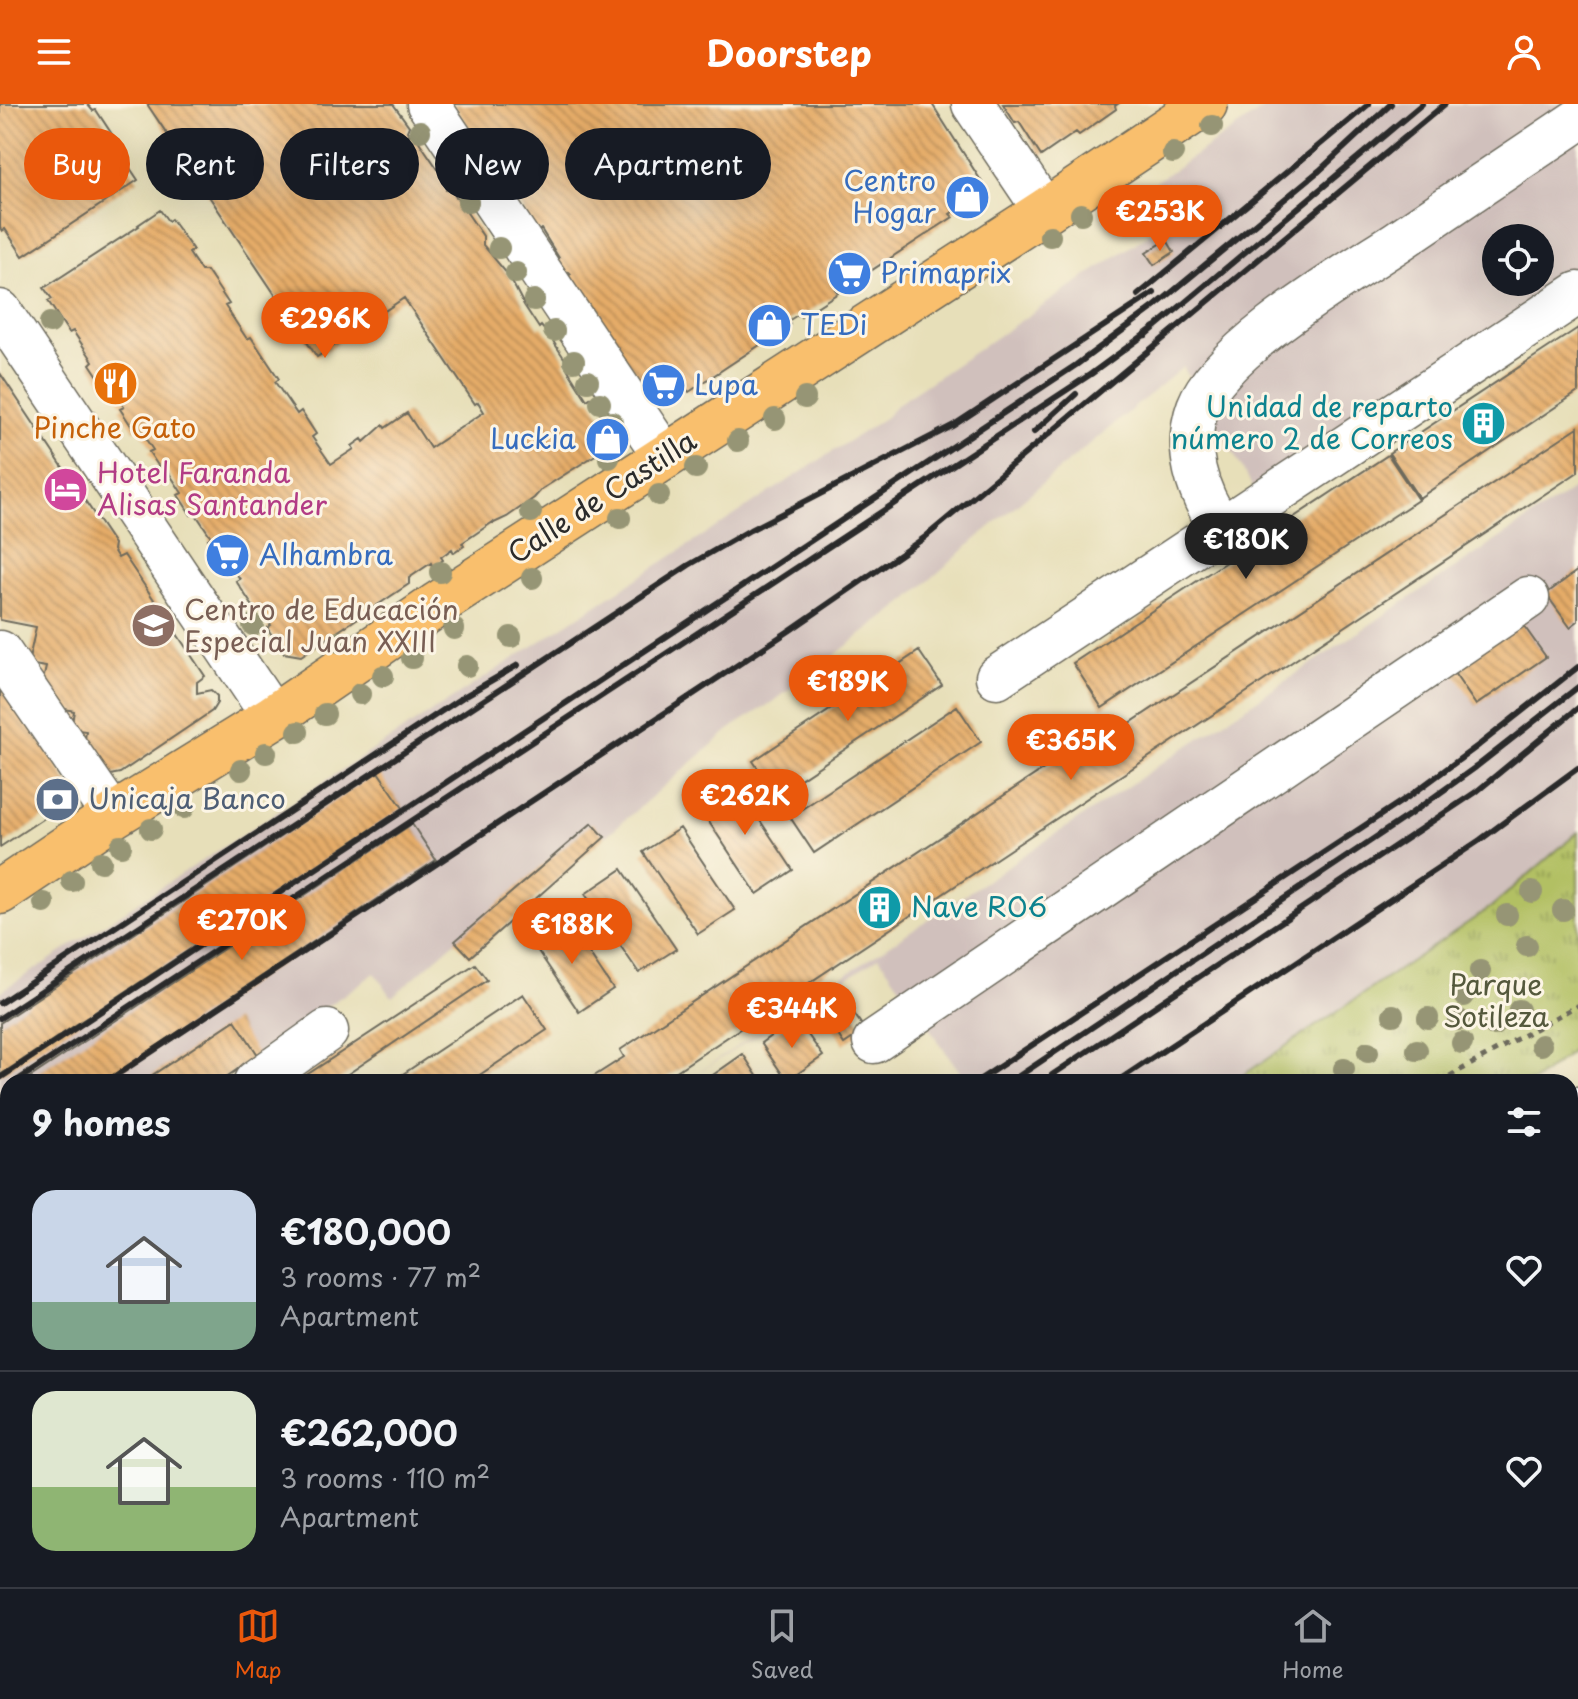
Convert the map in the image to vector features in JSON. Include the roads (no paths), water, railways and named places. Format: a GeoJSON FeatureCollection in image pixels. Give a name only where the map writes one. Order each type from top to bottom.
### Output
{"type":"FeatureCollection","features":[{"type":"Feature","properties":{"kind":"main road","name":"Calle de Castilla"},"geometry":{"type":"LineString","coordinates":[[0,892],[113,816],[273,717],[438,604],[654,442],[1045,211],[1205,104]]}},
{"type":"Feature","properties":{"kind":"street"},"geometry":{"type":"LineString","coordinates":[[428,104],[654,442]]}},
{"type":"Feature","properties":{"kind":"street"},"geometry":{"type":"LineString","coordinates":[[973,104],[1045,211]]}},
{"type":"Feature","properties":{"kind":"street"},"geometry":{"type":"LineString","coordinates":[[1221,527],[1199,488],[1193,455],[1198,406],[1215,379],[1252,341],[1306,302],[1578,120]]}},
{"type":"Feature","properties":{"kind":"street"},"geometry":{"type":"LineString","coordinates":[[997,677],[1578,293]]}},
{"type":"Feature","properties":{"kind":"street"},"geometry":{"type":"LineString","coordinates":[[0,311],[273,717]]}},
{"type":"Feature","properties":{"kind":"street"},"geometry":{"type":"LineString","coordinates":[[874,1042],[1528,598]]}},
{"type":"Feature","properties":{"kind":"street"},"geometry":{"type":"LineString","coordinates":[[1,657],[113,816]]}},
{"type":"Feature","properties":{"kind":"street"},"geometry":{"type":"LineString","coordinates":[[266,1074],[327,1031]]}},
{"type":"Feature","properties":{"kind":"railway"},"geometry":{"type":"LineString","coordinates":[[1138,295],[1369,104]]}},
{"type":"Feature","properties":{"kind":"railway"},"geometry":{"type":"LineString","coordinates":[[1318,172],[1391,104]]}},
{"type":"Feature","properties":{"kind":"railway"},"geometry":{"type":"LineString","coordinates":[[1146,335],[1422,104]]}},
{"type":"Feature","properties":{"kind":"railway"},"geometry":{"type":"LineString","coordinates":[[118,1074],[789,631],[924,538],[1445,104]]}},
{"type":"Feature","properties":{"kind":"railway"},"geometry":{"type":"LineString","coordinates":[[6,1074],[1076,365],[1154,307],[1326,165]]}},
{"type":"Feature","properties":{"kind":"railway"},"geometry":{"type":"LineString","coordinates":[[0,1018],[689,565],[750,530],[954,425],[1154,293]]}},
{"type":"Feature","properties":{"kind":"railway"},"geometry":{"type":"LineString","coordinates":[[27,1074],[1091,374],[1155,327]]}},
{"type":"Feature","properties":{"kind":"railway"},"geometry":{"type":"LineString","coordinates":[[1034,432],[1076,394]]}},
{"type":"Feature","properties":{"kind":"railway"},"geometry":{"type":"LineString","coordinates":[[0,1003],[463,697],[518,665]]}},
{"type":"Feature","properties":{"kind":"railway"},"geometry":{"type":"LineString","coordinates":[[988,1074],[1411,795],[1578,667]]}},
{"type":"Feature","properties":{"kind":"railway"},"geometry":{"type":"LineString","coordinates":[[1022,1074],[1409,815],[1578,687]]}},
{"type":"Feature","properties":{"kind":"railway"},"geometry":{"type":"LineString","coordinates":[[1053,1074],[1476,792],[1578,708]]}},
{"type":"Feature","properties":{"kind":"railway"},"geometry":{"type":"LineString","coordinates":[[1128,1074],[1480,840],[1578,768]]}},
{"type":"Feature","properties":{"kind":"place","name":"Centro Hogar"},"geometry":{"type":"Point","coordinates":[967,197]}},
{"type":"Feature","properties":{"kind":"place","name":"Primaprix"},"geometry":{"type":"Point","coordinates":[849,273]}},
{"type":"Feature","properties":{"kind":"place","name":"TEDi"},"geometry":{"type":"Point","coordinates":[769,325]}},
{"type":"Feature","properties":{"kind":"place","name":"Pinche Gato"},"geometry":{"type":"Point","coordinates":[115,384]}},
{"type":"Feature","properties":{"kind":"place","name":"Lupa"},"geometry":{"type":"Point","coordinates":[663,385]}},
{"type":"Feature","properties":{"kind":"place","name":"Unidad de reparto número 2 de Correos"},"geometry":{"type":"Point","coordinates":[1484,423]}},
{"type":"Feature","properties":{"kind":"place","name":"Luckia"},"geometry":{"type":"Point","coordinates":[607,439]}},
{"type":"Feature","properties":{"kind":"place","name":"Hotel Faranda Alisas Santander"},"geometry":{"type":"Point","coordinates":[66,489]}},
{"type":"Feature","properties":{"kind":"place","name":"Alhambra"},"geometry":{"type":"Point","coordinates":[228,555]}},
{"type":"Feature","properties":{"kind":"place","name":"Centro de Educación Especial Juan XXIII"},"geometry":{"type":"Point","coordinates":[153,626]}},
{"type":"Feature","properties":{"kind":"place","name":"Unicaja Banco"},"geometry":{"type":"Point","coordinates":[57,799]}},
{"type":"Feature","properties":{"kind":"place","name":"Nave R06"},"geometry":{"type":"Point","coordinates":[880,907]}},
{"type":"Feature","properties":{"kind":"park label","name":"Parque Sotileza"},"geometry":{"type":"Point","coordinates":[1496,1001]}}]}
